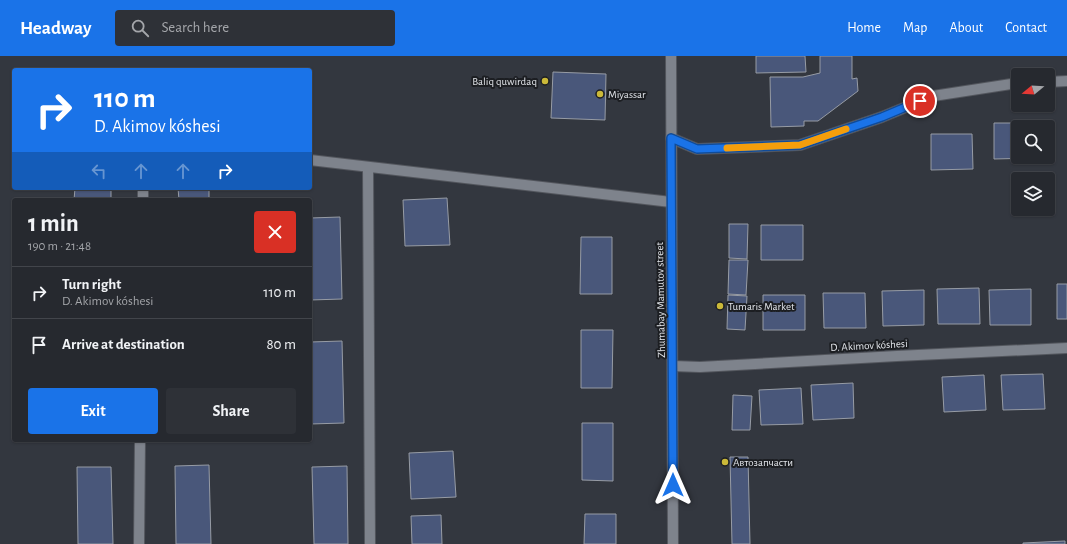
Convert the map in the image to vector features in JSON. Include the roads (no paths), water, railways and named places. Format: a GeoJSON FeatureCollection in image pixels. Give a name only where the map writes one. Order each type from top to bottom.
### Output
{"type":"FeatureCollection","features":[{"type":"Feature","properties":{"kind":"street","name":"Zhumabay Mamutov street"},"geometry":{"type":"LineString","coordinates":[[671,56],[673,544]]}},
{"type":"Feature","properties":{"kind":"street"},"geometry":{"type":"LineString","coordinates":[[1055,82],[1067,82]]}},
{"type":"Feature","properties":{"kind":"street"},"geometry":{"type":"LineString","coordinates":[[671,138],[697,149],[800,145],[882,117],[933,96],[1011,85]]}},
{"type":"Feature","properties":{"kind":"street"},"geometry":{"type":"LineString","coordinates":[[312,160],[671,202]]}},
{"type":"Feature","properties":{"kind":"street"},"geometry":{"type":"LineString","coordinates":[[368,166],[370,544]]}},
{"type":"Feature","properties":{"kind":"street","name":"D. Akimov kóshesi"},"geometry":{"type":"LineString","coordinates":[[673,366],[700,367],[889,356],[1067,348]]}},
{"type":"Feature","properties":{"kind":"street"},"geometry":{"type":"LineString","coordinates":[[139,544],[140,442]]}},
{"type":"Feature","properties":{"kind":"place","name":"Baliq quwirdaq"},"geometry":{"type":"Point","coordinates":[545,81]}},
{"type":"Feature","properties":{"kind":"place","name":"Miyassar"},"geometry":{"type":"Point","coordinates":[600,94]}},
{"type":"Feature","properties":{"kind":"place","name":"Tumaris Market"},"geometry":{"type":"Point","coordinates":[720,306]}},
{"type":"Feature","properties":{"kind":"place","name":"Автозапчасти"},"geometry":{"type":"Point","coordinates":[725,462]}}]}
